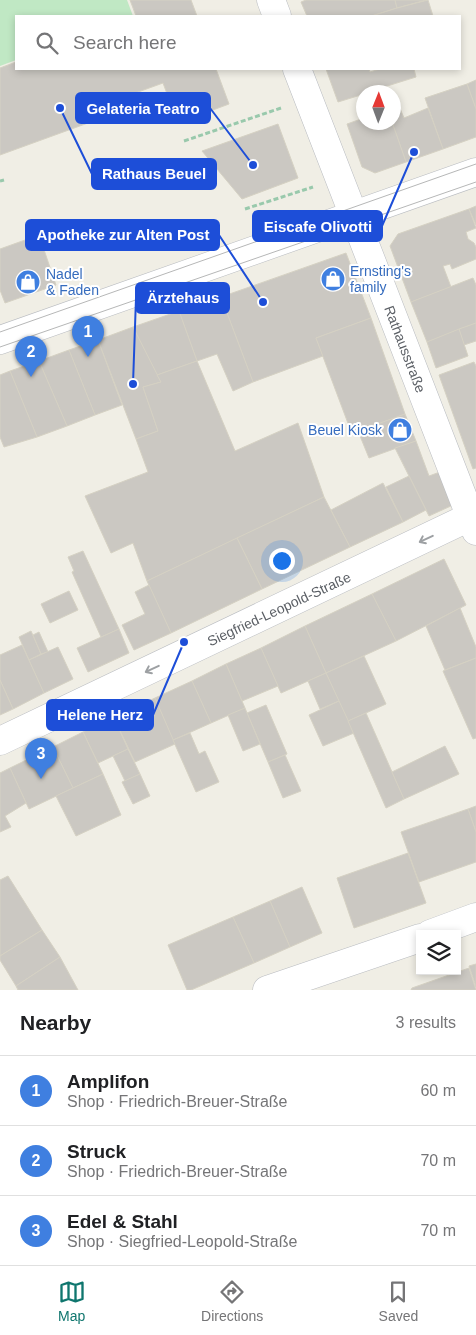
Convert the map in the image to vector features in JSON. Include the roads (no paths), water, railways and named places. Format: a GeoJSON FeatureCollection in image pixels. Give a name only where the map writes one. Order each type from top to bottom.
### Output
{"type":"FeatureCollection","features":[{"type":"Feature","properties":{"kind":"street"},"geometry":{"type":"LineString","coordinates":[[271,0],[277,15]]}},
{"type":"Feature","properties":{"kind":"street","name":"Rathausstraße"},"geometry":{"type":"LineString","coordinates":[[298,70],[474,521]]}},
{"type":"Feature","properties":{"kind":"street"},"geometry":{"type":"LineString","coordinates":[[0,340],[476,172]]}},
{"type":"Feature","properties":{"kind":"street","name":"Siegfried-Leopold-Straße"},"geometry":{"type":"LineString","coordinates":[[0,741],[474,521]]}},
{"type":"Feature","properties":{"kind":"street"},"geometry":{"type":"LineString","coordinates":[[441,930],[476,917]]}},
{"type":"Feature","properties":{"kind":"street"},"geometry":{"type":"LineString","coordinates":[[268,990],[416,939]]}},
{"type":"Feature","properties":{"kind":"tram line"},"geometry":{"type":"LineString","coordinates":[[0,332],[476,164]]}},
{"type":"Feature","properties":{"kind":"tram line"},"geometry":{"type":"LineString","coordinates":[[0,347],[476,182]]}},
{"type":"Feature","properties":{"kind":"place","name":"Rathaus Beuel"},"geometry":{"type":"Point","coordinates":[60,108]}},
{"type":"Feature","properties":{"kind":"place","name":"Eiscafe Olivotti"},"geometry":{"type":"Point","coordinates":[414,152]}},
{"type":"Feature","properties":{"kind":"place","name":"Gelateria Teatro"},"geometry":{"type":"Point","coordinates":[253,165]}},
{"type":"Feature","properties":{"kind":"place","name":"Ernsting's family"},"geometry":{"type":"Point","coordinates":[333,279]}},
{"type":"Feature","properties":{"kind":"place","name":"Nadel & Faden"},"geometry":{"type":"Point","coordinates":[28,282]}},
{"type":"Feature","properties":{"kind":"place","name":"Apotheke zur Alten Post"},"geometry":{"type":"Point","coordinates":[263,302]}},
{"type":"Feature","properties":{"kind":"place","name":"Amplifon"},"geometry":{"type":"Point","coordinates":[88,357]}},
{"type":"Feature","properties":{"kind":"place","name":"Struck"},"geometry":{"type":"Point","coordinates":[31,377]}},
{"type":"Feature","properties":{"kind":"place","name":"Ärztehaus"},"geometry":{"type":"Point","coordinates":[133,384]}},
{"type":"Feature","properties":{"kind":"place","name":"Beuel Kiosk"},"geometry":{"type":"Point","coordinates":[400,430]}},
{"type":"Feature","properties":{"kind":"place","name":"Helene Herz"},"geometry":{"type":"Point","coordinates":[184,642]}},
{"type":"Feature","properties":{"kind":"place","name":"Edel & Stahl"},"geometry":{"type":"Point","coordinates":[41,779]}}]}
